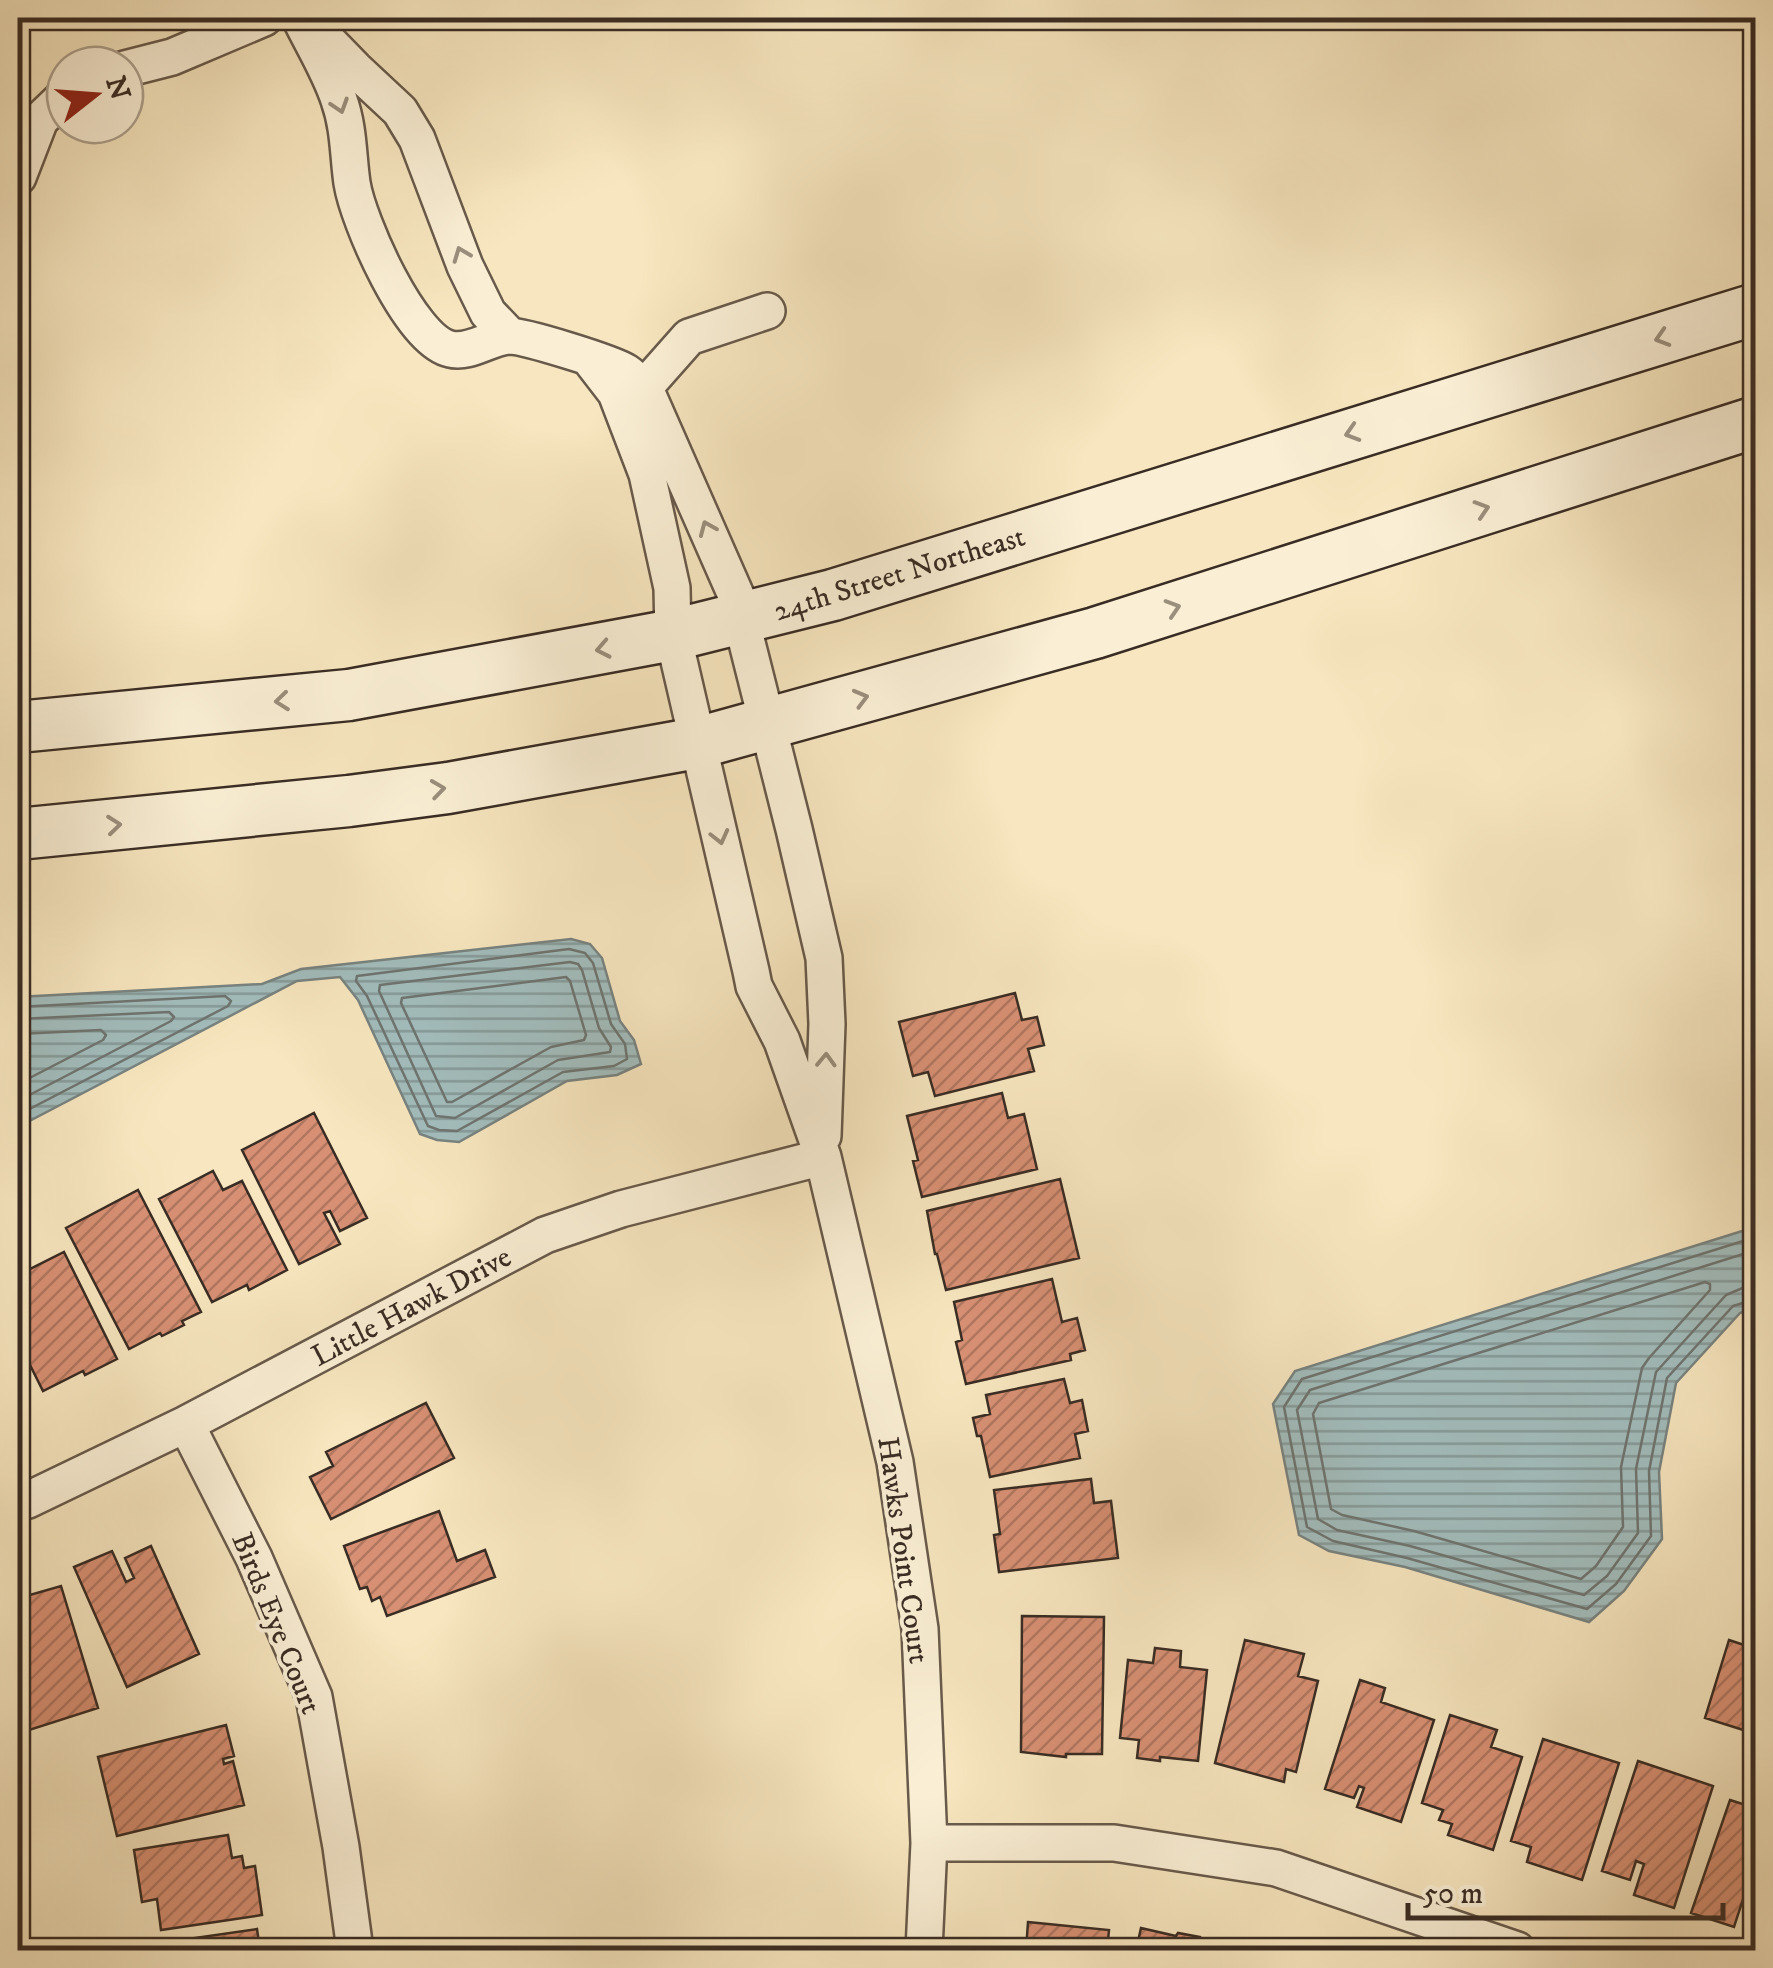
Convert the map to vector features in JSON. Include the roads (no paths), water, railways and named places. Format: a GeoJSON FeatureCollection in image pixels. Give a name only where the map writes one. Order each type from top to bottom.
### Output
{"type":"FeatureCollection","features":[{"type":"Feature","properties":{"kind":"street"},"geometry":{"type":"LineString","coordinates":[[145,63],[264,18]]}},
{"type":"Feature","properties":{"kind":"street"},"geometry":{"type":"LineString","coordinates":[[303,18],[339,99],[348,129],[352,184],[370,240],[404,306],[429,338],[450,350],[510,336]]}},
{"type":"Feature","properties":{"kind":"street"},"geometry":{"type":"LineString","coordinates":[[303,18],[400,111],[417,139],[465,266],[488,313],[510,336],[614,365],[631,375],[643,390],[689,337],[767,311]]}},
{"type":"Feature","properties":{"kind":"street"},"geometry":{"type":"LineString","coordinates":[[18,177],[45,115]]}},
{"type":"Feature","properties":{"kind":"street","name":"24th Street Northeast"},"geometry":{"type":"LineString","coordinates":[[18,726],[350,695],[672,635],[743,618],[833,595],[1756,309]]}},
{"type":"Feature","properties":{"kind":"street","name":"Hawks Point Court"},"geometry":{"type":"LineString","coordinates":[[588,358],[616,393],[646,474],[672,588],[672,635],[754,986],[782,1041],[823,1157],[898,1481],[920,1629],[929,1843],[924,1950]]}},
{"type":"Feature","properties":{"kind":"street","name":"Hawks Point Court"},"geometry":{"type":"LineString","coordinates":[[643,390],[648,393],[671,444],[743,618],[794,829],[824,958],[827,1024],[823,1157]]}},
{"type":"Feature","properties":{"kind":"street"},"geometry":{"type":"LineString","coordinates":[[18,834],[448,788],[697,743],[1095,633],[1756,422]]}},
{"type":"Feature","properties":{"kind":"street","name":"Little Hawk Drive"},"geometry":{"type":"LineString","coordinates":[[18,1503],[186,1424],[545,1236],[621,1209],[823,1157]]}},
{"type":"Feature","properties":{"kind":"street","name":"Birds Eye Court"},"geometry":{"type":"LineString","coordinates":[[186,1424],[254,1558],[314,1698],[355,1950]]}},
{"type":"Feature","properties":{"kind":"street"},"geometry":{"type":"LineString","coordinates":[[929,1843],[1114,1842],[1276,1868],[1517,1950]]}},
{"type":"Feature","properties":{"kind":"water"},"geometry":{"type":"Polygon","coordinates":[[[571,939],[590,944],[602,958],[620,1021],[634,1040],[641,1064],[617,1075],[567,1081],[459,1142],[420,1134],[358,1000],[340,977],[297,981],[18,1127],[18,997],[262,984],[301,969],[571,939]]]}},
{"type":"Feature","properties":{"kind":"water"},"geometry":{"type":"Polygon","coordinates":[[[1755,1227],[1755,1307],[1740,1313],[1676,1383],[1659,1472],[1662,1539],[1624,1591],[1589,1622],[1405,1567],[1329,1551],[1299,1535],[1273,1404],[1295,1371],[1755,1227]]]}}]}
